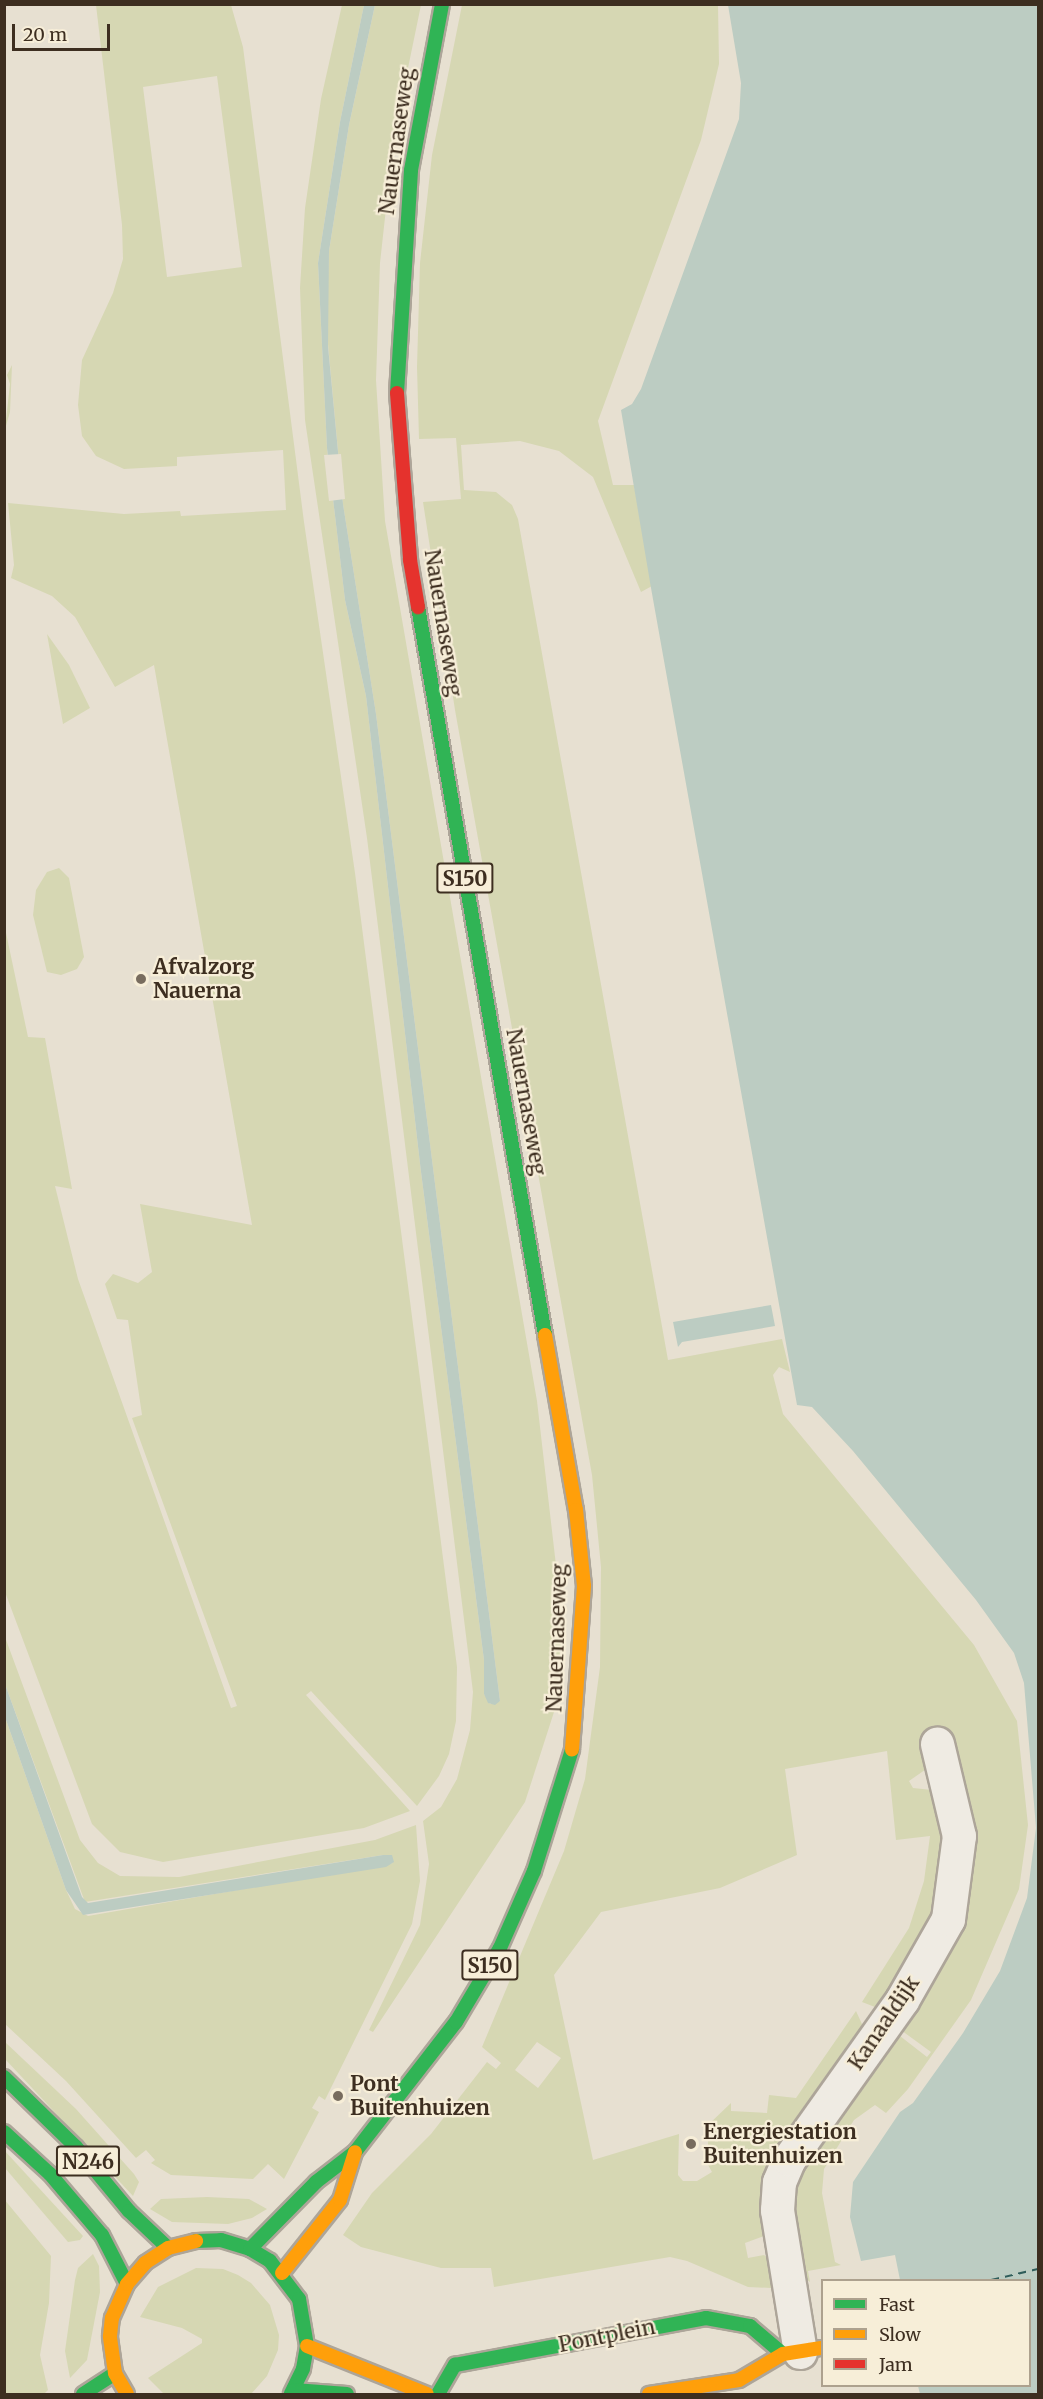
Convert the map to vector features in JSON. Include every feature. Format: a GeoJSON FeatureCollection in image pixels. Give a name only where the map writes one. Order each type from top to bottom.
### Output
{"type":"FeatureCollection","features":[{"type":"Feature","properties":{"kind":"main road","name":"Nauernaseweg"},"geometry":{"type":"LineString","coordinates":[[250,2249],[316,2182],[355,2152],[456,2022],[500,1948],[534,1871],[572,1750],[579,1688],[584,1586],[576,1510],[409,549],[396,371],[411,170],[442,4]]}},
{"type":"Feature","properties":{"kind":"main road","name":"N246"},"geometry":{"type":"LineString","coordinates":[[4,2077],[76,2146],[129,2211],[168,2248]]}},
{"type":"Feature","properties":{"kind":"main road","name":"N246"},"geometry":{"type":"LineString","coordinates":[[4,2132],[50,2175],[102,2235],[127,2284]]}},
{"type":"Feature","properties":{"kind":"main road","name":"Nauernaseweg"},"geometry":{"type":"LineString","coordinates":[[282,2273],[340,2200],[355,2152]]}},
{"type":"Feature","properties":{"kind":"main road"},"geometry":{"type":"LineString","coordinates":[[128,2394],[115,2373],[111,2355],[112,2318],[127,2284],[145,2263],[168,2248],[194,2241],[221,2240],[250,2249],[282,2273],[299,2299],[308,2346],[292,2392],[347,2394]]}},
{"type":"Feature","properties":{"kind":"main road","name":"Pontplein"},"geometry":{"type":"LineString","coordinates":[[438,2394],[454,2365],[706,2318],[750,2326],[802,2351]]}},
{"type":"Feature","properties":{"kind":"main road"},"geometry":{"type":"LineString","coordinates":[[308,2346],[427,2394]]}},
{"type":"Feature","properties":{"kind":"main road"},"geometry":{"type":"LineString","coordinates":[[649,2394],[739,2380],[802,2351]]}},
{"type":"Feature","properties":{"kind":"main road"},"geometry":{"type":"LineString","coordinates":[[83,2394],[115,2373]]}},
{"type":"Feature","properties":{"kind":"street","name":"Kanaaldijk"},"geometry":{"type":"LineString","coordinates":[[802,2351],[789,2291],[777,2210],[779,2182],[789,2159],[902,2000],[948,1919],[959,1836],[937,1744]]}},
{"type":"Feature","properties":{"kind":"green space"},"geometry":{"type":"Polygon","coordinates":[[[96,5],[231,5],[243,47],[304,522],[355,873],[457,1667],[456,1721],[449,1754],[439,1776],[417,1806],[311,1691],[306,1695],[410,1811],[364,1828],[163,1862],[120,1852],[92,1824],[5,1592],[5,928],[28,1037],[45,1038],[72,1189],[55,1186],[78,1279],[231,1708],[237,1706],[132,1418],[142,1415],[128,1320],[117,1319],[105,1284],[113,1274],[138,1283],[152,1272],[140,1204],[252,1225],[154,665],[115,687],[75,617],[52,596],[11,578],[14,565],[8,503],[124,514],[180,511],[181,516],[286,510],[283,450],[177,457],[177,466],[124,469],[96,456],[82,436],[78,405],[82,360],[113,293],[123,259],[122,225],[96,5]],[[217,76],[143,87],[167,277],[242,267],[217,76]]]}},
{"type":"Feature","properties":{"kind":"green space"},"geometry":{"type":"Polygon","coordinates":[[[342,5],[364,5],[340,122],[318,263],[327,448],[345,600],[366,696],[421,1172],[484,1660],[484,1694],[490,1704],[500,1701],[376,714],[343,504],[326,323],[329,251],[349,125],[375,5],[421,5],[394,136],[380,263],[376,380],[385,521],[537,1401],[563,1626],[554,1712],[525,1802],[373,2032],[369,2030],[420,1925],[429,1864],[423,1821],[441,1807],[457,1779],[470,1730],[473,1692],[367,838],[305,420],[300,288],[305,208],[321,99],[342,5]]]}},
{"type":"Feature","properties":{"kind":"green space"},"geometry":{"type":"Polygon","coordinates":[[[462,5],[718,5],[719,64],[701,140],[598,421],[613,485],[634,485],[652,586],[641,592],[593,477],[559,451],[520,441],[461,445],[464,490],[496,492],[512,505],[518,519],[668,1360],[782,1339],[790,1372],[779,1367],[773,1375],[783,1414],[974,1645],[1017,1721],[1028,1825],[1019,1889],[971,2000],[908,2089],[886,2113],[875,2105],[854,2120],[824,2169],[822,2193],[835,2262],[841,2265],[808,2271],[810,2282],[796,2272],[788,2240],[784,2207],[793,2173],[891,2029],[927,2057],[931,2052],[894,2025],[947,1943],[966,1868],[966,1831],[943,1736],[928,1740],[932,1765],[909,1781],[913,1788],[932,1790],[943,1799],[951,1844],[945,1895],[929,1941],[887,2003],[875,2007],[862,2002],[909,1928],[924,1881],[930,1836],[896,1840],[887,1751],[785,1769],[797,1855],[720,1888],[601,1912],[554,1975],[593,2160],[679,2134],[678,2175],[683,2181],[697,2181],[712,2172],[707,2163],[709,2124],[731,2103],[731,2111],[767,2113],[769,2095],[796,2098],[856,2011],[867,2035],[780,2159],[770,2195],[767,2235],[745,2243],[748,2258],[764,2255],[777,2265],[778,2274],[771,2288],[748,2287],[687,2261],[670,2257],[494,2287],[491,2268],[441,2268],[361,2247],[343,2235],[372,2193],[431,2134],[487,2062],[496,2069],[501,2063],[482,2047],[564,1851],[585,1779],[600,1667],[601,1567],[592,1475],[455,710],[423,502],[461,499],[456,438],[419,439],[417,367],[420,263],[432,155],[462,5]],[[537,2042],[515,2070],[538,2088],[561,2058],[537,2042]]]}},
{"type":"Feature","properties":{"kind":"green space"},"geometry":{"type":"Polygon","coordinates":[[[12,365],[10,412],[5,429],[10,384],[7,375],[12,365]]]}},
{"type":"Feature","properties":{"kind":"green space"},"geometry":{"type":"Polygon","coordinates":[[[47,634],[69,665],[90,708],[63,724],[47,634]]]}},
{"type":"Feature","properties":{"kind":"green space"},"geometry":{"type":"Polygon","coordinates":[[[59,868],[69,878],[84,957],[77,969],[61,975],[47,972],[33,915],[36,890],[47,872],[59,868]]]}},
{"type":"Feature","properties":{"kind":"green space"},"geometry":{"type":"Polygon","coordinates":[[[5,1637],[80,1840],[98,1863],[120,1876],[179,1877],[375,1840],[416,1825],[420,1881],[412,1924],[325,2100],[319,2096],[312,2108],[319,2112],[284,2179],[268,2164],[253,2179],[171,2175],[151,2163],[155,2160],[146,2150],[136,2158],[66,2081],[5,2024],[5,1717],[66,1890],[75,1909],[88,1916],[393,1863],[383,1855],[85,1902],[5,1684],[5,1637]]]}},
{"type":"Feature","properties":{"kind":"green space"},"geometry":{"type":"Polygon","coordinates":[[[5,2042],[76,2109],[134,2174],[139,2182],[133,2196],[5,2059],[5,2042]]]}},
{"type":"Feature","properties":{"kind":"green space"},"geometry":{"type":"Polygon","coordinates":[[[4,2150],[83,2236],[80,2240],[68,2242],[5,2168],[4,2150]]]}},
{"type":"Feature","properties":{"kind":"green space"},"geometry":{"type":"Polygon","coordinates":[[[207,2197],[249,2199],[267,2209],[252,2218],[228,2224],[172,2222],[150,2209],[161,2199],[207,2197]]]}},
{"type":"Feature","properties":{"kind":"green space"},"geometry":{"type":"Polygon","coordinates":[[[4,2199],[51,2256],[49,2303],[40,2355],[48,2390],[44,2394],[5,2394],[4,2199]]]}},
{"type":"Feature","properties":{"kind":"green space"},"geometry":{"type":"Polygon","coordinates":[[[93,2254],[99,2266],[100,2292],[87,2360],[70,2378],[65,2351],[75,2280],[78,2268],[93,2254]]]}},
{"type":"Feature","properties":{"kind":"green space"},"geometry":{"type":"Polygon","coordinates":[[[196,2268],[223,2269],[238,2275],[251,2283],[270,2305],[279,2335],[278,2350],[267,2376],[251,2394],[164,2394],[148,2378],[202,2343],[202,2339],[182,2328],[140,2317],[158,2287],[196,2268]]]}},
{"type":"Feature","properties":{"kind":"shaded area"},"geometry":{"type":"Polygon","coordinates":[[[364,5],[375,5],[349,125],[329,251],[328,346],[343,504],[376,714],[500,1701],[495,1705],[488,1703],[484,1694],[484,1660],[421,1172],[366,696],[345,600],[327,448],[318,263],[340,122],[364,5]]]}},
{"type":"Feature","properties":{"kind":"shaded area"},"geometry":{"type":"Polygon","coordinates":[[[728,5],[1038,5],[1038,2394],[920,2394],[918,2387],[1031,2387],[1031,2279],[900,2279],[895,2255],[861,2261],[850,2217],[853,2182],[900,2112],[913,2103],[963,2033],[1000,1971],[1027,1898],[1036,1828],[1024,1683],[1014,1653],[976,1600],[853,1451],[812,1407],[797,1405],[651,588],[621,410],[632,404],[641,389],[739,119],[741,83],[728,5]]]}},
{"type":"Feature","properties":{"kind":"shaded area"},"geometry":{"type":"Polygon","coordinates":[[[771,1305],[775,1326],[682,1342],[678,1347],[673,1322],[771,1305]]]}},
{"type":"Feature","properties":{"kind":"shaded area"},"geometry":{"type":"Polygon","coordinates":[[[5,1684],[82,1897],[88,1903],[383,1855],[392,1855],[394,1862],[386,1867],[83,1915],[66,1890],[5,1717],[5,1684]]]}},
{"type":"Feature","properties":{"kind":"pier"},"geometry":{"type":"Polygon","coordinates":[[[341,454],[345,499],[329,501],[324,455],[341,454]]]}},
{"type":"Feature","properties":{"kind":"ferry route"},"geometry":{"type":"LineString","coordinates":[[995,2279],[1038,2269]]}},
{"type":"Feature","properties":{"kind":"traffic: fast"},"geometry":{"type":"LineString","coordinates":[[397,393],[411,170],[442,4]]}},
{"type":"Feature","properties":{"kind":"traffic: fast"},"geometry":{"type":"LineString","coordinates":[[418,607],[545,1335]]}},
{"type":"Feature","properties":{"kind":"traffic: fast"},"geometry":{"type":"LineString","coordinates":[[250,2249],[316,2182],[355,2152],[456,2022],[500,1948],[534,1871],[572,1750]]}},
{"type":"Feature","properties":{"kind":"traffic: fast"},"geometry":{"type":"LineString","coordinates":[[4,2077],[76,2147],[129,2211],[168,2248]]}},
{"type":"Feature","properties":{"kind":"traffic: fast"},"geometry":{"type":"LineString","coordinates":[[4,2132],[50,2174],[102,2235],[127,2284]]}},
{"type":"Feature","properties":{"kind":"traffic: fast"},"geometry":{"type":"LineString","coordinates":[[196,2241],[221,2240],[250,2249],[270,2261],[299,2299],[307,2346],[303,2369],[291,2394]]}},
{"type":"Feature","properties":{"kind":"traffic: fast"},"geometry":{"type":"LineString","coordinates":[[438,2394],[455,2365],[706,2318],[750,2326],[783,2354]]}},
{"type":"Feature","properties":{"kind":"traffic: fast"},"geometry":{"type":"LineString","coordinates":[[83,2394],[115,2373]]}},
{"type":"Feature","properties":{"kind":"traffic: fast"},"geometry":{"type":"LineString","coordinates":[[294,2390],[347,2394]]}},
{"type":"Feature","properties":{"kind":"traffic: slow"},"geometry":{"type":"LineString","coordinates":[[545,1335],[576,1510],[584,1586],[572,1750]]}},
{"type":"Feature","properties":{"kind":"traffic: slow"},"geometry":{"type":"LineString","coordinates":[[282,2273],[340,2200],[355,2152]]}},
{"type":"Feature","properties":{"kind":"traffic: slow"},"geometry":{"type":"LineString","coordinates":[[127,2394],[115,2373],[110,2336],[112,2318],[127,2284],[145,2263],[168,2248],[196,2241]]}},
{"type":"Feature","properties":{"kind":"traffic: slow"},"geometry":{"type":"LineString","coordinates":[[307,2346],[427,2394]]}},
{"type":"Feature","properties":{"kind":"traffic: slow"},"geometry":{"type":"LineString","coordinates":[[649,2394],[739,2380],[783,2354],[821,2348]]}},
{"type":"Feature","properties":{"kind":"traffic: jam"},"geometry":{"type":"LineString","coordinates":[[397,393],[410,560],[418,607]]}},
{"type":"Feature","properties":{"kind":"place","name":"Afvalzorg Nauerna"},"geometry":{"type":"Point","coordinates":[141,979]}},
{"type":"Feature","properties":{"kind":"place","name":"Pont Buitenhuizen"},"geometry":{"type":"Point","coordinates":[338,2096]}},
{"type":"Feature","properties":{"kind":"place","name":"Energiestation Buitenhuizen"},"geometry":{"type":"Point","coordinates":[691,2144]}}]}
